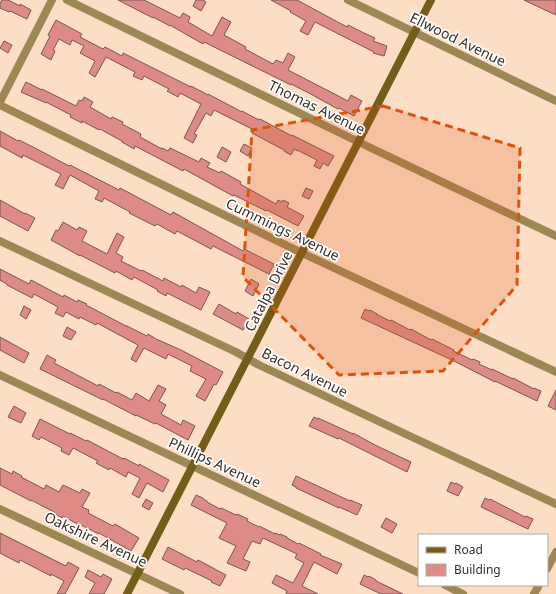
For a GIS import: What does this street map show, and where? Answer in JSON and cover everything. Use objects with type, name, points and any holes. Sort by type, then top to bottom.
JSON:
[{"type":"street","points":[[0,102],[52,0]]},
{"type":"street","name":"Thomas Avenue","points":[[67,0],[358,142],[556,236]]},
{"type":"street","name":"Ellwood Avenue","points":[[348,0],[556,101]]},
{"type":"street","name":"Catalpa Drive","points":[[127,594],[431,0]]},
{"type":"street","name":"Cummings Avenue","points":[[0,105],[302,253],[556,372]]},
{"type":"street","name":"Bacon Avenue","points":[[0,241],[236,352],[406,435],[556,504]]},
{"type":"street","name":"Phillips Avenue","points":[[0,375],[418,573]]},
{"type":"street","name":"Oakshire Avenue","points":[[0,509],[180,594]]},
{"type":"street","points":[[548,567],[556,552]]},
{"type":"street","points":[[447,586],[464,594]]},
{"type":"highlighted area","points":[[383,106],[520,148],[517,285],[443,371],[339,375],[243,277],[252,130]]},
{"type":"building","points":[[2,0],[8,0],[20,6],[20,4],[31,10],[27,19],[0,8],[0,3]]},
{"type":"building","points":[[118,0],[144,0],[180,18],[183,13],[190,17],[188,22],[212,36],[222,17],[231,22],[224,35],[246,47],[245,49],[273,64],[276,60],[283,63],[288,53],[295,57],[288,70],[348,101],[351,95],[362,101],[354,116],[204,42],[203,44],[170,25]]},
{"type":"building","points":[[196,0],[203,0],[206,2],[201,11],[193,6]]},
{"type":"building","points":[[271,0],[297,0],[347,27],[348,25],[375,38],[373,41],[387,46],[384,56],[373,53],[374,52],[315,22],[308,35],[300,31],[306,21]]},
{"type":"building","points":[[524,0],[556,0],[556,15],[545,10]]},
{"type":"building","points":[[56,20],[82,34],[80,37],[103,49],[105,47],[122,56],[123,53],[334,156],[328,166],[323,163],[320,169],[314,166],[317,160],[294,149],[291,155],[252,133],[254,130],[214,110],[211,116],[206,113],[194,134],[197,135],[193,143],[184,138],[201,104],[180,93],[178,97],[167,91],[169,89],[144,76],[142,80],[133,76],[135,72],[106,57],[95,77],[89,73],[95,61],[80,53],[84,46],[72,40],[70,45],[59,39],[53,50],[55,51],[51,60],[41,54],[50,36],[48,35]]},
{"type":"building","points":[[4,41],[12,45],[8,53],[0,48]]},
{"type":"building","points":[[26,82],[76,106],[79,100],[82,101],[84,97],[93,102],[90,107],[111,119],[112,117],[123,122],[122,124],[141,134],[140,137],[162,149],[168,151],[170,148],[199,162],[201,158],[210,163],[207,167],[220,173],[221,171],[241,182],[240,184],[276,204],[278,200],[282,202],[283,200],[289,203],[287,207],[304,216],[298,226],[267,210],[266,211],[234,195],[233,196],[184,169],[183,171],[135,146],[134,149],[100,129],[99,130],[82,121],[82,123],[70,117],[71,115],[46,102],[21,92]]},
{"type":"building","points":[[0,131],[119,190],[120,188],[171,215],[173,212],[243,251],[244,249],[274,264],[269,274],[213,246],[211,249],[177,231],[175,234],[157,224],[155,226],[104,198],[102,202],[95,199],[99,191],[70,175],[63,189],[55,185],[61,174],[23,155],[22,158],[0,146]]},
{"type":"building","points":[[244,144],[252,148],[248,156],[240,151]]},
{"type":"building","points":[[222,147],[231,152],[226,162],[217,157]]},
{"type":"building","points":[[306,188],[313,191],[309,199],[302,196]]},
{"type":"building","points":[[0,200],[35,218],[28,231],[0,216]]},
{"type":"building","points":[[63,222],[77,230],[79,227],[87,231],[82,241],[107,254],[117,233],[124,237],[116,253],[123,257],[121,261],[163,281],[164,278],[181,287],[182,285],[196,293],[199,287],[210,292],[201,310],[167,293],[166,296],[134,277],[132,280],[116,271],[115,273],[51,240],[56,230],[58,231]]},
{"type":"building","points":[[0,269],[29,284],[31,280],[63,297],[64,295],[77,302],[78,300],[87,304],[86,305],[126,326],[147,336],[148,334],[223,372],[216,385],[214,384],[205,401],[196,396],[206,379],[190,371],[192,366],[168,354],[166,359],[144,348],[136,362],[131,359],[138,345],[97,323],[96,325],[80,317],[79,319],[66,312],[63,317],[55,313],[58,307],[34,294],[32,298],[0,280]]},
{"type":"building","points":[[251,279],[259,284],[253,296],[245,291]]},
{"type":"building","points":[[219,304],[236,314],[237,312],[249,319],[243,330],[213,314]]},
{"type":"building","points":[[24,306],[31,310],[26,319],[20,315]]},
{"type":"building","points":[[365,309],[370,310],[410,330],[411,329],[431,340],[432,339],[472,360],[473,359],[480,362],[479,364],[541,391],[537,401],[361,318]]},
{"type":"building","points":[[67,327],[76,332],[71,340],[63,336]]},
{"type":"building","points":[[0,337],[29,353],[24,363],[0,350]]},
{"type":"building","points":[[47,355],[56,360],[54,363],[98,386],[99,384],[132,400],[136,393],[149,401],[158,385],[166,389],[159,401],[166,405],[161,414],[181,425],[183,420],[195,426],[188,440],[156,423],[155,424],[136,416],[40,369]]},
{"type":"building","points":[[556,390],[556,410],[548,406]]},
{"type":"building","points":[[14,406],[26,413],[21,423],[8,417]]},
{"type":"building","points":[[314,417],[353,433],[411,462],[407,472],[339,438],[338,439],[309,426]]},
{"type":"building","points":[[40,419],[70,434],[86,441],[87,440],[123,459],[124,458],[139,466],[139,464],[169,480],[163,492],[147,483],[139,498],[132,494],[140,478],[128,472],[126,477],[110,468],[109,470],[96,463],[98,461],[73,448],[69,455],[61,451],[62,448],[41,437],[39,440],[32,436]]},
{"type":"building","points":[[0,468],[12,474],[13,471],[44,489],[46,485],[59,492],[63,485],[80,493],[82,489],[90,493],[82,507],[89,510],[88,513],[113,526],[115,524],[139,538],[131,551],[99,533],[81,526],[63,516],[62,518],[54,512],[0,485]]},
{"type":"building","points":[[296,476],[362,505],[357,515],[296,488],[292,485]]},
{"type":"building","points":[[451,482],[463,487],[458,496],[447,491]]},
{"type":"building","points":[[196,495],[220,509],[221,508],[236,515],[237,514],[248,519],[247,521],[259,527],[275,534],[280,534],[287,537],[298,544],[299,543],[321,554],[320,555],[342,564],[337,574],[314,562],[302,586],[318,594],[286,594],[287,591],[272,583],[276,575],[293,583],[304,563],[295,558],[297,554],[263,538],[260,544],[252,541],[243,559],[250,562],[246,571],[227,563],[236,546],[219,538],[227,523],[191,505]]},
{"type":"building","points":[[485,498],[490,499],[525,517],[526,516],[533,519],[528,529],[481,507]]},
{"type":"building","points":[[146,499],[153,503],[149,510],[142,506]]},
{"type":"building","points":[[386,518],[397,524],[392,533],[381,527]]},
{"type":"building","points":[[0,533],[66,566],[68,562],[79,568],[65,594],[57,594],[64,581],[20,560],[19,563],[0,553]]},
{"type":"building","points":[[168,547],[197,562],[198,560],[226,575],[220,586],[185,568],[184,570],[162,559]]},
{"type":"building","points":[[88,570],[101,577],[103,574],[112,579],[104,594],[89,594],[95,583],[85,577]]},
{"type":"building","points":[[364,575],[369,576],[403,594],[381,594],[360,584]]}]
